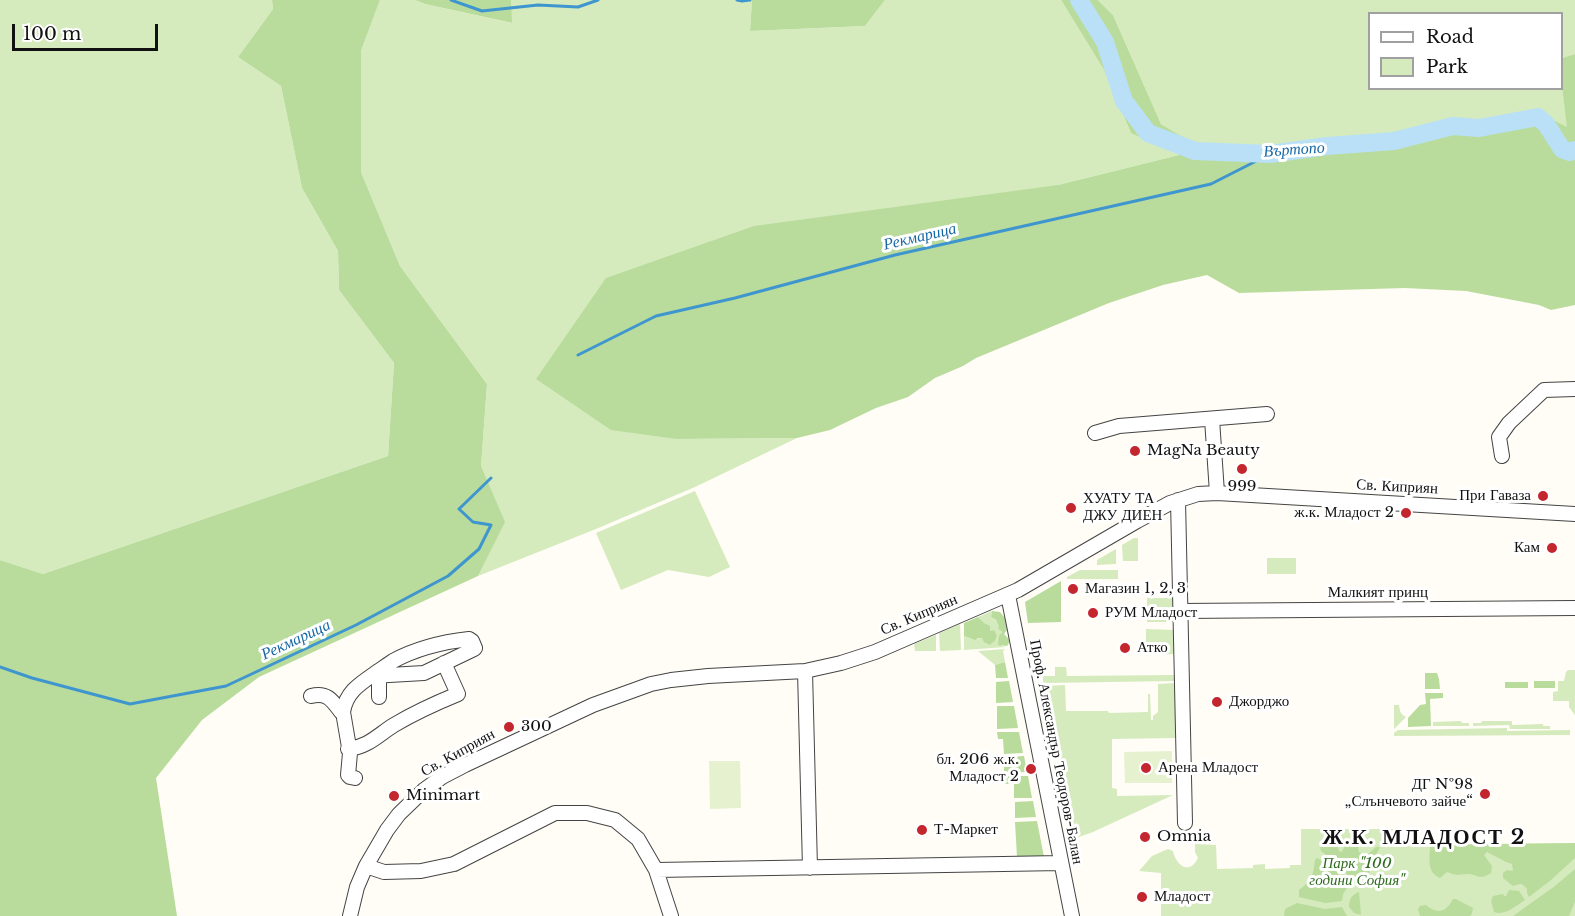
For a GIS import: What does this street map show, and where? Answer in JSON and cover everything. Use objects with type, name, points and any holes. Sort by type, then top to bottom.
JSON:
[{"type":"street","points":[[1502,456],[1499,437],[1509,423],[1544,390],[1575,389]]},
{"type":"street","points":[[1095,433],[1119,426],[1267,414]]},
{"type":"street","points":[[1212,418],[1217,494]]},
{"type":"street","name":"Св. Киприян","points":[[350,916],[357,887],[366,866],[381,839],[399,814],[430,786],[465,765],[593,705],[651,684],[708,676],[805,671],[875,652],[1008,595],[1178,500],[1198,494],[1217,494],[1575,514]]},
{"type":"street","points":[[1178,500],[1185,823]]},
{"type":"street","name":"Проф. Александър Теодоров-Балан","points":[[1008,595],[1072,916]]},
{"type":"street","name":"Малкият принц","points":[[1180,611],[1575,608]]},
{"type":"street","points":[[338,707],[360,683],[375,676],[394,661],[443,642],[469,639],[474,644],[474,649],[424,673],[375,676]]},
{"type":"street","points":[[348,749],[358,748],[368,743],[407,718],[458,694],[444,663]]},
{"type":"street","points":[[805,671],[810,868]]},
{"type":"street","points":[[375,676],[379,697]]},
{"type":"street","points":[[311,696],[323,694],[338,707],[350,753],[348,775],[355,778]]},
{"type":"street","points":[[366,866],[384,872],[421,871],[454,864],[555,813],[587,813],[615,820],[638,839],[656,870],[671,916]]},
{"type":"street","points":[[656,870],[1061,863]]},
{"type":"green space","points":[[0,0],[272,0],[273,9],[238,57],[281,86],[302,188],[338,251],[339,290],[394,363],[388,456],[43,574],[0,560]]},
{"type":"green space","points":[[272,0],[380,0],[361,51],[361,172],[400,266],[487,384],[481,466],[505,522],[478,576],[259,677],[202,720],[156,778],[177,916],[0,916],[0,560],[43,574],[388,456],[394,363],[339,290],[338,251],[302,188],[281,86],[238,57],[273,9]]},
{"type":"green space","points":[[380,0],[415,0],[511,23],[511,0],[752,0],[750,31],[865,26],[885,0],[1061,0],[1104,70],[1131,133],[1195,145],[1161,124],[1113,15],[1098,0],[1575,0],[1575,54],[1563,58],[1563,12],[1368,12],[1368,90],[1562,90],[1568,128],[1538,112],[1479,128],[1453,126],[1394,141],[1327,146],[1270,154],[1195,151],[1058,185],[677,439],[797,438],[695,487],[478,576],[504,522],[481,466],[487,384],[400,266],[361,172],[361,51]]},
{"type":"green space","points":[[415,0],[511,0],[512,23],[425,4]]},
{"type":"green space","points":[[752,0],[885,0],[865,26],[750,31]]},
{"type":"green space","points":[[1061,0],[1098,0],[1113,15],[1161,124],[1196,145],[1172,151],[1131,133],[1104,70]]},
{"type":"green space","points":[[1575,54],[1575,305],[1551,310],[1539,305],[1466,291],[1405,288],[1239,293],[1207,275],[1163,285],[1109,303],[976,358],[935,378],[908,397],[876,408],[830,430],[797,438],[677,439],[611,430],[536,379],[606,278],[754,226],[1058,185],[1195,151],[1270,154],[1327,146],[1394,141],[1453,126],[1479,128],[1538,112],[1567,127],[1562,90],[1563,58]]},
{"type":"green space","points":[[695,491],[730,567],[709,577],[668,570],[621,590],[596,533]]},
{"type":"green space","points":[[1138,538],[1138,561],[1123,561],[1122,545]]},
{"type":"green space","points":[[1116,549],[1116,564],[1097,565],[1097,560]]},
{"type":"green space","points":[[1267,558],[1296,558],[1296,574],[1267,574]]},
{"type":"green space","points":[[1080,570],[1118,570],[1118,579],[1067,579]]},
{"type":"green space","points":[[1061,581],[1061,622],[1028,623],[1025,602]]},
{"type":"green space","points":[[1147,598],[1175,598],[1175,622],[1147,622]]},
{"type":"green space","points":[[992,611],[991,617],[998,623],[1001,630],[1002,646],[1006,647],[964,650],[964,636],[972,639],[982,638],[990,645],[995,641],[997,636],[978,617]]},
{"type":"green space","points":[[992,611],[1000,612],[1005,618],[1007,630],[1004,634],[1009,639],[1007,646],[998,645],[1002,632],[996,620],[991,617]]},
{"type":"green space","points":[[978,617],[990,626],[990,631],[994,630],[997,636],[990,645],[982,638],[975,640],[964,636],[964,623]]},
{"type":"green space","points":[[960,624],[961,650],[940,651],[939,633]]},
{"type":"green space","points":[[1146,629],[1175,630],[1176,654],[1148,655],[1146,653]]},
{"type":"green space","points":[[936,635],[936,651],[915,651],[914,644]]},
{"type":"green space","points":[[1005,649],[1003,651],[1005,662],[995,665],[978,651]]},
{"type":"green space","points":[[1005,662],[1008,678],[996,678],[995,665]]},
{"type":"green space","points":[[1055,667],[1066,667],[1067,676],[1175,675],[1175,681],[1043,683],[1043,676],[1055,676]]},
{"type":"green space","points":[[1568,670],[1575,670],[1575,715],[1569,707],[1569,701],[1553,701],[1553,692],[1558,691],[1558,681],[1564,681]]},
{"type":"green space","points":[[1425,673],[1437,673],[1440,689],[1425,689]]},
{"type":"green space","points":[[1009,681],[1013,702],[996,703],[996,682]]},
{"type":"green space","points":[[1534,681],[1555,681],[1555,688],[1534,688]]},
{"type":"green space","points":[[1505,682],[1528,682],[1528,688],[1505,688]]},
{"type":"green space","points":[[1175,683],[1176,738],[1112,739],[1112,788],[1117,789],[1117,796],[1173,795],[1073,839],[1046,686],[1065,685],[1066,711],[1148,712],[1148,694],[1150,694],[1151,720],[1153,720],[1153,716],[1158,712],[1158,684]]},
{"type":"green space","points":[[1425,693],[1443,693],[1443,698],[1430,699],[1431,726],[1408,727],[1408,718],[1420,705],[1426,704]]},
{"type":"green space","points":[[1394,705],[1399,705],[1406,717],[1394,729]]},
{"type":"green space","points":[[997,706],[1014,706],[1018,728],[997,729]]},
{"type":"green space","points":[[1512,721],[1512,725],[1543,724],[1543,726],[1550,726],[1550,729],[1510,729],[1509,725],[1473,726],[1473,723]]},
{"type":"green space","points":[[1433,722],[1469,723],[1469,726],[1433,726]]},
{"type":"green space","points":[[1507,728],[1507,731],[1570,730],[1570,735],[1394,736],[1398,730]]},
{"type":"green space","points":[[997,732],[1019,732],[1023,753],[1004,754],[1003,739],[998,739]]},
{"type":"green space","points":[[1172,751],[1172,783],[1125,783],[1124,752]]},
{"type":"green space","points":[[1024,756],[1027,772],[1004,773],[1004,757]]},
{"type":"green space","points":[[709,761],[740,761],[741,808],[710,809]]},
{"type":"green space","points":[[1005,776],[1028,776],[1032,798],[1014,798],[1014,784],[1005,784]]},
{"type":"green space","points":[[1033,801],[1036,817],[1015,818],[1015,802]]},
{"type":"green space","points":[[1037,821],[1044,857],[1017,857],[1015,822]]},
{"type":"green space","name":"Парк \"100 години София\"","points":[[1301,829],[1396,829],[1397,845],[1575,843],[1575,916],[1161,916],[1161,873],[1139,871],[1152,856],[1168,849],[1173,851],[1177,861],[1183,867],[1191,866],[1198,858],[1195,844],[1216,845],[1217,869],[1253,868],[1253,865],[1265,864],[1265,869],[1290,868],[1290,865],[1301,865]]},
{"type":"green space","points":[[1332,833],[1339,837],[1333,842],[1342,852],[1346,842],[1353,845],[1360,843],[1359,852],[1367,855],[1376,847],[1380,847],[1369,874],[1353,884],[1343,868],[1321,851],[1320,847],[1326,835]]},
{"type":"green space","points":[[1575,843],[1575,858],[1529,897],[1523,885],[1513,886],[1503,878],[1503,873],[1507,870],[1513,871],[1512,864],[1487,852],[1484,855],[1492,866],[1491,873],[1484,877],[1447,872],[1440,878],[1433,872],[1430,864],[1430,845]]},
{"type":"green space","points":[[1317,858],[1331,866],[1345,883],[1347,888],[1342,901],[1325,903],[1299,897],[1299,890],[1311,877]]},
{"type":"green space","points":[[1575,869],[1575,902],[1569,916],[1513,916],[1555,886]]},
{"type":"green space","points":[[1509,890],[1519,891],[1525,900],[1506,912],[1494,912],[1491,901],[1493,896],[1503,894],[1506,896]]},
{"type":"green space","points":[[1359,892],[1361,915],[1354,913],[1349,907],[1351,898]]},
{"type":"green space","points":[[1453,899],[1473,908],[1472,914],[1470,916],[1420,916],[1418,909],[1420,906],[1426,905],[1441,911],[1448,907]]},
{"type":"green space","points":[[1297,903],[1325,909],[1342,907],[1347,916],[1284,916],[1285,909]]},
{"type":"waterway","points":[[451,0],[482,11],[538,5],[578,7],[598,0]]},
{"type":"waterway","points":[[737,0],[750,0]]},
{"type":"waterway","name":"Въртопо","points":[[1079,0],[1105,42],[1124,101],[1148,133],[1195,151],[1270,154],[1327,146],[1394,141],[1453,126],[1479,128],[1538,117],[1546,124],[1562,149],[1570,152],[1575,150]]},
{"type":"waterway","name":"Рекмарица","points":[[578,355],[656,316],[735,298],[895,255],[1211,184],[1270,154]]},
{"type":"waterway","name":"Рекмарица","points":[[0,667],[32,678],[130,704],[226,686],[356,625],[448,576],[479,549],[491,525],[473,522],[459,509],[491,478]]},
{"type":"place","name":"MagNa Beauty","points":[[1135,451]]},
{"type":"place","name":"999","points":[[1242,469]]},
{"type":"place","name":"При Гаваза","points":[[1543,496]]},
{"type":"place","name":"ХУАТУ ТА ДЖУ ДИЕН","points":[[1071,508]]},
{"type":"place","name":"ж.к. Младост 2","points":[[1406,513]]},
{"type":"place","name":"Кам","points":[[1552,548]]},
{"type":"place","name":"Магазин 1, 2, 3","points":[[1073,589]]},
{"type":"place","name":"РУМ Младост","points":[[1093,613]]},
{"type":"place","name":"Атко","points":[[1125,648]]},
{"type":"place","name":"Джорджо","points":[[1217,702]]},
{"type":"place","name":"300","points":[[509,727]]},
{"type":"place","name":"Арена Младост","points":[[1146,768]]},
{"type":"place","name":"бл. 206 ж.к. Младост 2","points":[[1031,769]]},
{"type":"place","name":"ДГ №98 „Слънчевото зайче“","points":[[1485,794]]},
{"type":"place","name":"Minimart","points":[[394,796]]},
{"type":"place","name":"Т-Маркет","points":[[922,830]]},
{"type":"place","name":"Omnia","points":[[1145,837]]},
{"type":"place","name":"Младост","points":[[1142,897]]},
{"type":"district","name":"Ж.К. МЛАДОСТ 2","points":[[1424,838]]}]
